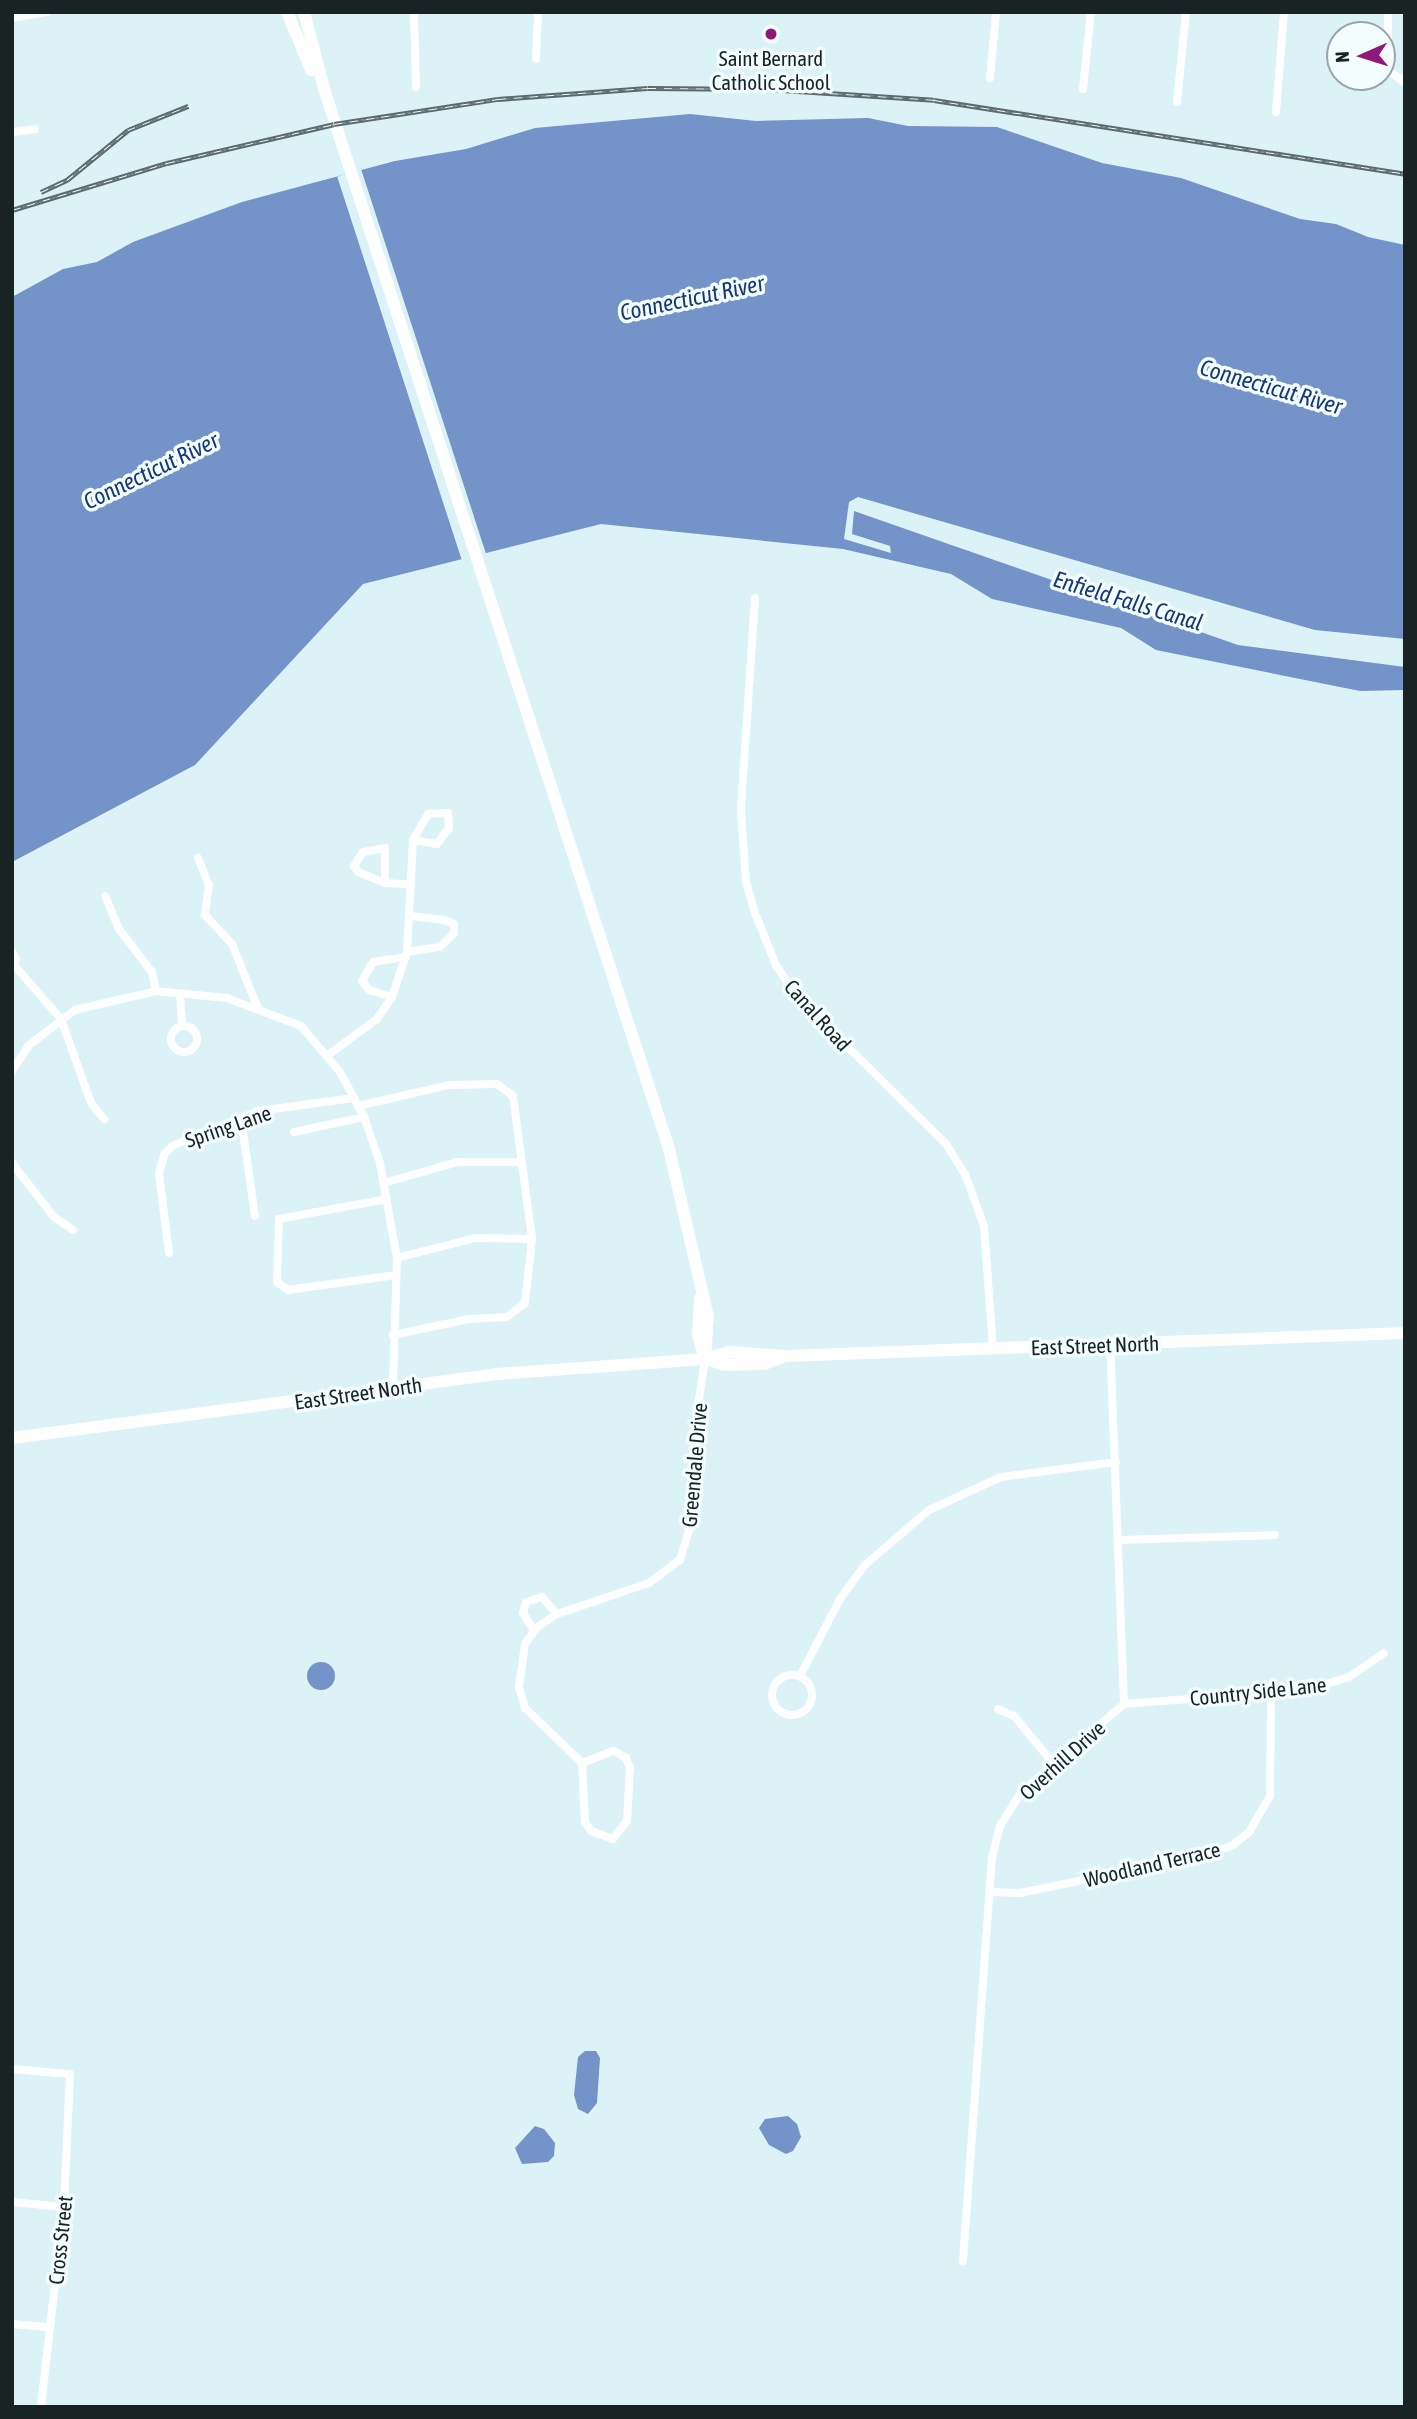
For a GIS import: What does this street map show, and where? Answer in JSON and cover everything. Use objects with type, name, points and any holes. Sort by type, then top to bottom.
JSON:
[{"type":"main road","points":[[287,12],[326,95]]},
{"type":"main road","points":[[304,12],[326,95],[669,1149],[708,1316],[705,1359]]},
{"type":"main road","points":[[311,43],[313,12]]},
{"type":"main road","name":"East Street North","points":[[12,1438],[497,1374],[705,1359],[729,1352],[786,1356],[1405,1333]]},
{"type":"street","points":[[12,18],[47,12]]},
{"type":"street","points":[[414,12],[416,86]]},
{"type":"street","points":[[536,59],[538,12]]},
{"type":"street","points":[[989,78],[996,12]]},
{"type":"street","points":[[1083,89],[1091,12]]},
{"type":"street","points":[[1177,102],[1186,12]]},
{"type":"street","points":[[1276,112],[1284,12]]},
{"type":"street","points":[[1388,12],[1388,70],[1405,83]]},
{"type":"street","points":[[12,132],[35,130]]},
{"type":"street","name":"Canal Road","points":[[755,598],[741,810],[746,882],[755,913],[796,996],[946,1144],[965,1174],[984,1226],[993,1349]]},
{"type":"street","points":[[328,1055],[377,1019],[392,997],[406,954],[410,916],[407,884],[413,840],[418,825],[428,814],[448,813],[449,828],[437,844],[413,840]]},
{"type":"street","points":[[385,883],[385,848],[363,852],[354,866],[385,883],[407,884]]},
{"type":"street","points":[[198,858],[209,885],[205,915],[232,944],[257,1006]]},
{"type":"street","points":[[105,896],[119,929],[152,972],[156,991]]},
{"type":"street","points":[[392,997],[369,990],[362,981],[373,962],[440,947],[454,933],[454,924],[444,920],[410,916]]},
{"type":"street","points":[[12,951],[13,966],[61,1019],[91,1103],[104,1119]]},
{"type":"street","points":[[12,1071],[28,1046],[61,1019],[95,1003],[156,991],[257,1006],[302,1026],[328,1055],[364,1117],[384,1183],[397,1258],[393,1388]]},
{"type":"street","points":[[180,993],[182,1026]]},
{"type":"street","points":[[358,1107],[449,1085],[507,1087],[513,1096],[532,1239],[528,1290],[514,1315],[469,1319],[393,1335]]},
{"type":"street","name":"Spring Lane","points":[[169,1253],[159,1174],[164,1155],[172,1146],[265,1110],[354,1098]]},
{"type":"street","points":[[294,1132],[364,1117]]},
{"type":"street","points":[[241,1118],[254,1216]]},
{"type":"street","points":[[384,1183],[457,1163],[521,1162]]},
{"type":"street","points":[[12,1163],[54,1217],[73,1230]]},
{"type":"street","points":[[387,1199],[279,1219],[277,1282],[288,1290],[396,1275]]},
{"type":"street","points":[[397,1258],[474,1238],[532,1239]]},
{"type":"street","name":"Overhill Drive","points":[[963,2261],[990,1892],[1000,1825],[1021,1792],[1124,1704],[1110,1344]]},
{"type":"street","name":"Greendale Drive","points":[[534,1631],[557,1614],[649,1583],[669,1571],[682,1556],[690,1527],[696,1420],[705,1359]]},
{"type":"street","points":[[800,1676],[840,1599],[865,1565],[929,1510],[1001,1477],[1116,1462]]},
{"type":"street","points":[[1119,1540],[1275,1535]]},
{"type":"street","points":[[557,1614],[542,1597],[526,1602],[523,1613],[534,1631],[519,1666],[525,1708],[582,1763],[585,1822],[591,1831],[613,1839],[627,1821],[630,1768],[625,1758],[614,1751],[582,1763]]},
{"type":"street","name":"Country Side Lane","points":[[1124,1704],[1271,1693],[1333,1685],[1384,1653]]},
{"type":"street","points":[[800,1676],[811,1690],[811,1702],[797,1714],[784,1713],[774,1703],[773,1690],[780,1679],[800,1676]]},
{"type":"street","name":"Woodland Terrace","points":[[990,1892],[1020,1893],[1207,1855],[1233,1845],[1249,1832],[1270,1796],[1271,1693]]},
{"type":"street","points":[[998,1709],[1014,1716],[1054,1763]]},
{"type":"street","name":"Cross Street","points":[[12,2069],[70,2074],[64,2207],[40,2407]]},
{"type":"street","points":[[12,2202],[64,2207]]},
{"type":"street","points":[[12,2324],[50,2328]]},
{"type":"water","name":"Connecticut River","points":[[690,114],[756,121],[868,118],[908,126],[997,127],[1102,163],[1181,178],[1300,219],[1336,224],[1368,237],[1405,245],[1405,639],[1315,630],[858,497],[849,502],[844,539],[891,553],[890,546],[852,534],[854,511],[1238,645],[1405,667],[1405,690],[1360,691],[1156,650],[1121,628],[992,599],[951,574],[843,549],[601,524],[363,584],[195,765],[12,862],[12,297],[63,269],[97,262],[133,242],[242,202],[395,161],[466,149],[535,128]]},
{"type":"water","points":[[321,1662],[331,1666],[335,1676],[331,1686],[321,1690],[311,1686],[307,1676],[311,1666]]},
{"type":"water","points":[[585,2051],[596,2051],[600,2058],[597,2103],[588,2114],[578,2109],[574,2095],[578,2057]]},
{"type":"water","points":[[788,2116],[797,2124],[801,2137],[793,2151],[786,2154],[769,2145],[759,2128],[765,2119]]},
{"type":"water","points":[[535,2126],[544,2129],[555,2143],[554,2156],[548,2162],[522,2164],[515,2148]]},
{"type":"pier","points":[[361,169],[487,557],[463,565],[337,177]]},
{"type":"railway","points":[[12,210],[167,163],[334,124],[498,99],[648,88],[766,89],[934,100],[1405,174]]},
{"type":"railway","points":[[41,192],[67,180],[128,130],[188,106]]},
{"type":"place","name":"Saint Bernard Catholic School","points":[[771,34]]},
{"type":"water label","name":"Enfield Falls Canal","points":[[1128,601]]}]
